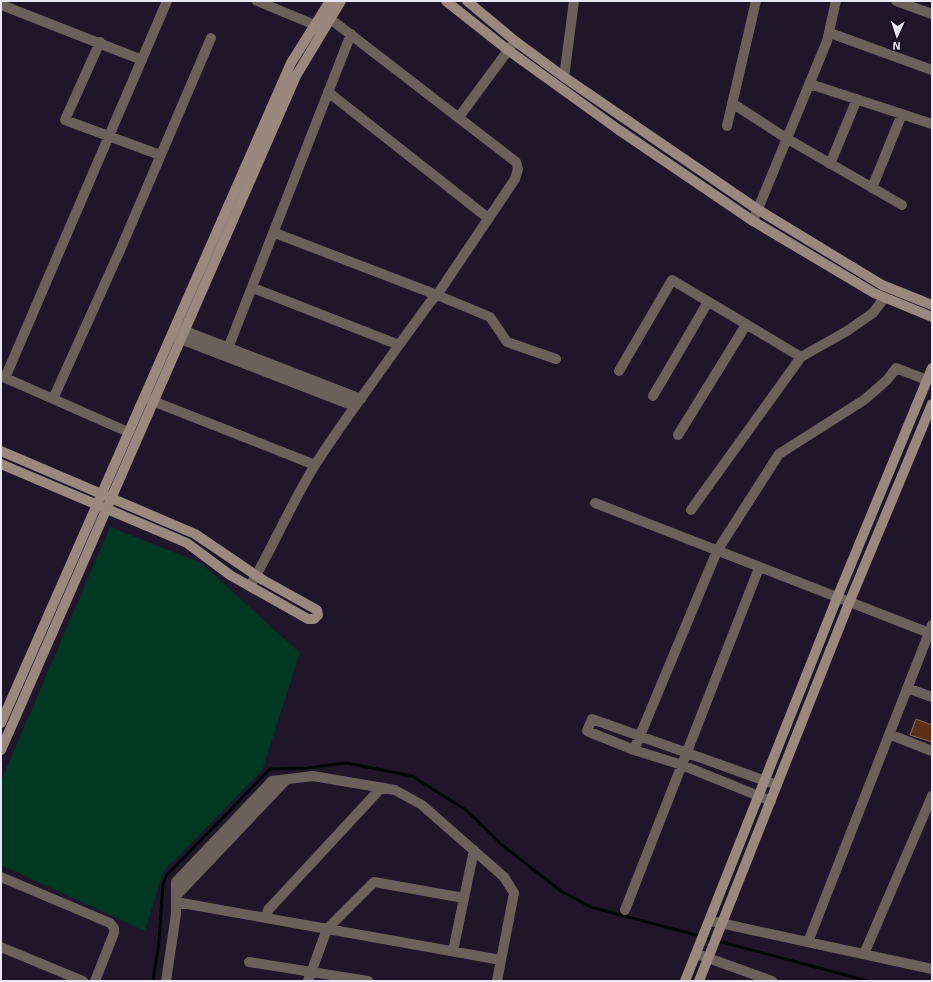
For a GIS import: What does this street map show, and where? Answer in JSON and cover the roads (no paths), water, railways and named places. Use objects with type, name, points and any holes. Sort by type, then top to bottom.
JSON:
[{"type":"street","points":[[128,432],[3,377],[142,60],[143,53],[167,1]]},
{"type":"street","points":[[257,1],[315,25]]},
{"type":"street","points":[[177,333],[296,76],[326,16],[330,1]]},
{"type":"street","points":[[1,750],[111,498],[148,399],[291,63],[315,25],[341,1]]},
{"type":"street","points":[[446,1],[508,50],[619,130],[752,221],[884,298],[932,317]]},
{"type":"street","points":[[467,1],[515,41],[626,120],[757,209],[882,285],[932,305]]},
{"type":"street","points":[[564,76],[574,1]]},
{"type":"street","points":[[727,126],[756,1]]},
{"type":"street","points":[[752,221],[830,33],[836,1]]},
{"type":"street","points":[[896,1],[932,14]]},
{"type":"street","points":[[3,6],[100,42],[142,60]]},
{"type":"street","points":[[250,586],[284,519],[315,465],[358,402],[431,301],[437,295],[516,179],[518,170],[516,162],[326,16]]},
{"type":"street","points":[[830,33],[932,70]]},
{"type":"street","points":[[227,352],[275,233],[351,34]]},
{"type":"street","points":[[53,399],[121,248],[211,38]]},
{"type":"street","points":[[459,117],[515,41]]},
{"type":"street","points":[[100,42],[65,120],[160,156]]},
{"type":"street","points":[[810,84],[932,124]]},
{"type":"street","points":[[328,92],[488,218]]},
{"type":"street","points":[[830,164],[857,99]]},
{"type":"street","points":[[732,104],[786,138],[902,205]]},
{"type":"street","points":[[872,188],[902,114]]},
{"type":"street","points":[[619,130],[626,120]]},
{"type":"street","points":[[275,233],[437,295],[490,317],[507,342],[556,359]]},
{"type":"street","points":[[619,371],[672,280],[801,357]]},
{"type":"street","points":[[253,288],[399,345]]},
{"type":"street","points":[[691,510],[801,357],[847,331],[874,313],[884,298]]},
{"type":"street","points":[[653,396],[708,302]]},
{"type":"street","points":[[678,435],[746,325]]},
{"type":"street","points":[[177,333],[358,402]]},
{"type":"street","points":[[634,750],[717,551],[779,454],[864,400],[887,380],[896,368],[927,380]]},
{"type":"street","points":[[685,981],[711,921],[837,598],[932,368]]},
{"type":"street","points":[[1,723],[128,432],[148,399]]},
{"type":"street","points":[[148,399],[315,465]]},
{"type":"street","points":[[699,981],[849,603],[931,408],[916,405]]},
{"type":"street","points":[[1,451],[195,534],[256,575],[317,610],[318,615],[314,619],[308,619],[230,575],[194,547],[1,464]]},
{"type":"street","points":[[595,503],[849,603],[931,631],[808,942]]},
{"type":"street","points":[[625,910],[759,568]]},
{"type":"street","points":[[908,688],[932,697]]},
{"type":"street","points":[[771,800],[682,765],[634,750],[588,731],[592,719],[777,785]]},
{"type":"street","points":[[889,734],[932,751]]},
{"type":"street","points":[[166,981],[176,899],[286,780],[313,776],[395,790],[422,805],[504,876],[514,893],[497,981]]},
{"type":"street","points":[[266,918],[268,910],[381,788]]},
{"type":"street","points":[[864,954],[932,796]]},
{"type":"street","points":[[453,951],[474,850]]},
{"type":"street","points":[[1,877],[110,923],[114,928],[114,933],[95,981]]},
{"type":"street","points":[[309,976],[328,929],[374,882],[464,898]]},
{"type":"street","points":[[176,899],[266,918],[501,960]]},
{"type":"street","points":[[711,921],[864,954],[931,965]]},
{"type":"street","points":[[1,947],[83,981]]},
{"type":"street","points":[[697,954],[772,981]]},
{"type":"street","points":[[249,962],[309,976],[362,981]]},
{"type":"waterway","points":[[153,981],[159,942],[163,884],[167,875],[270,769],[307,768],[347,763],[412,776],[466,810],[502,845],[561,891],[591,907],[868,981]]}]
